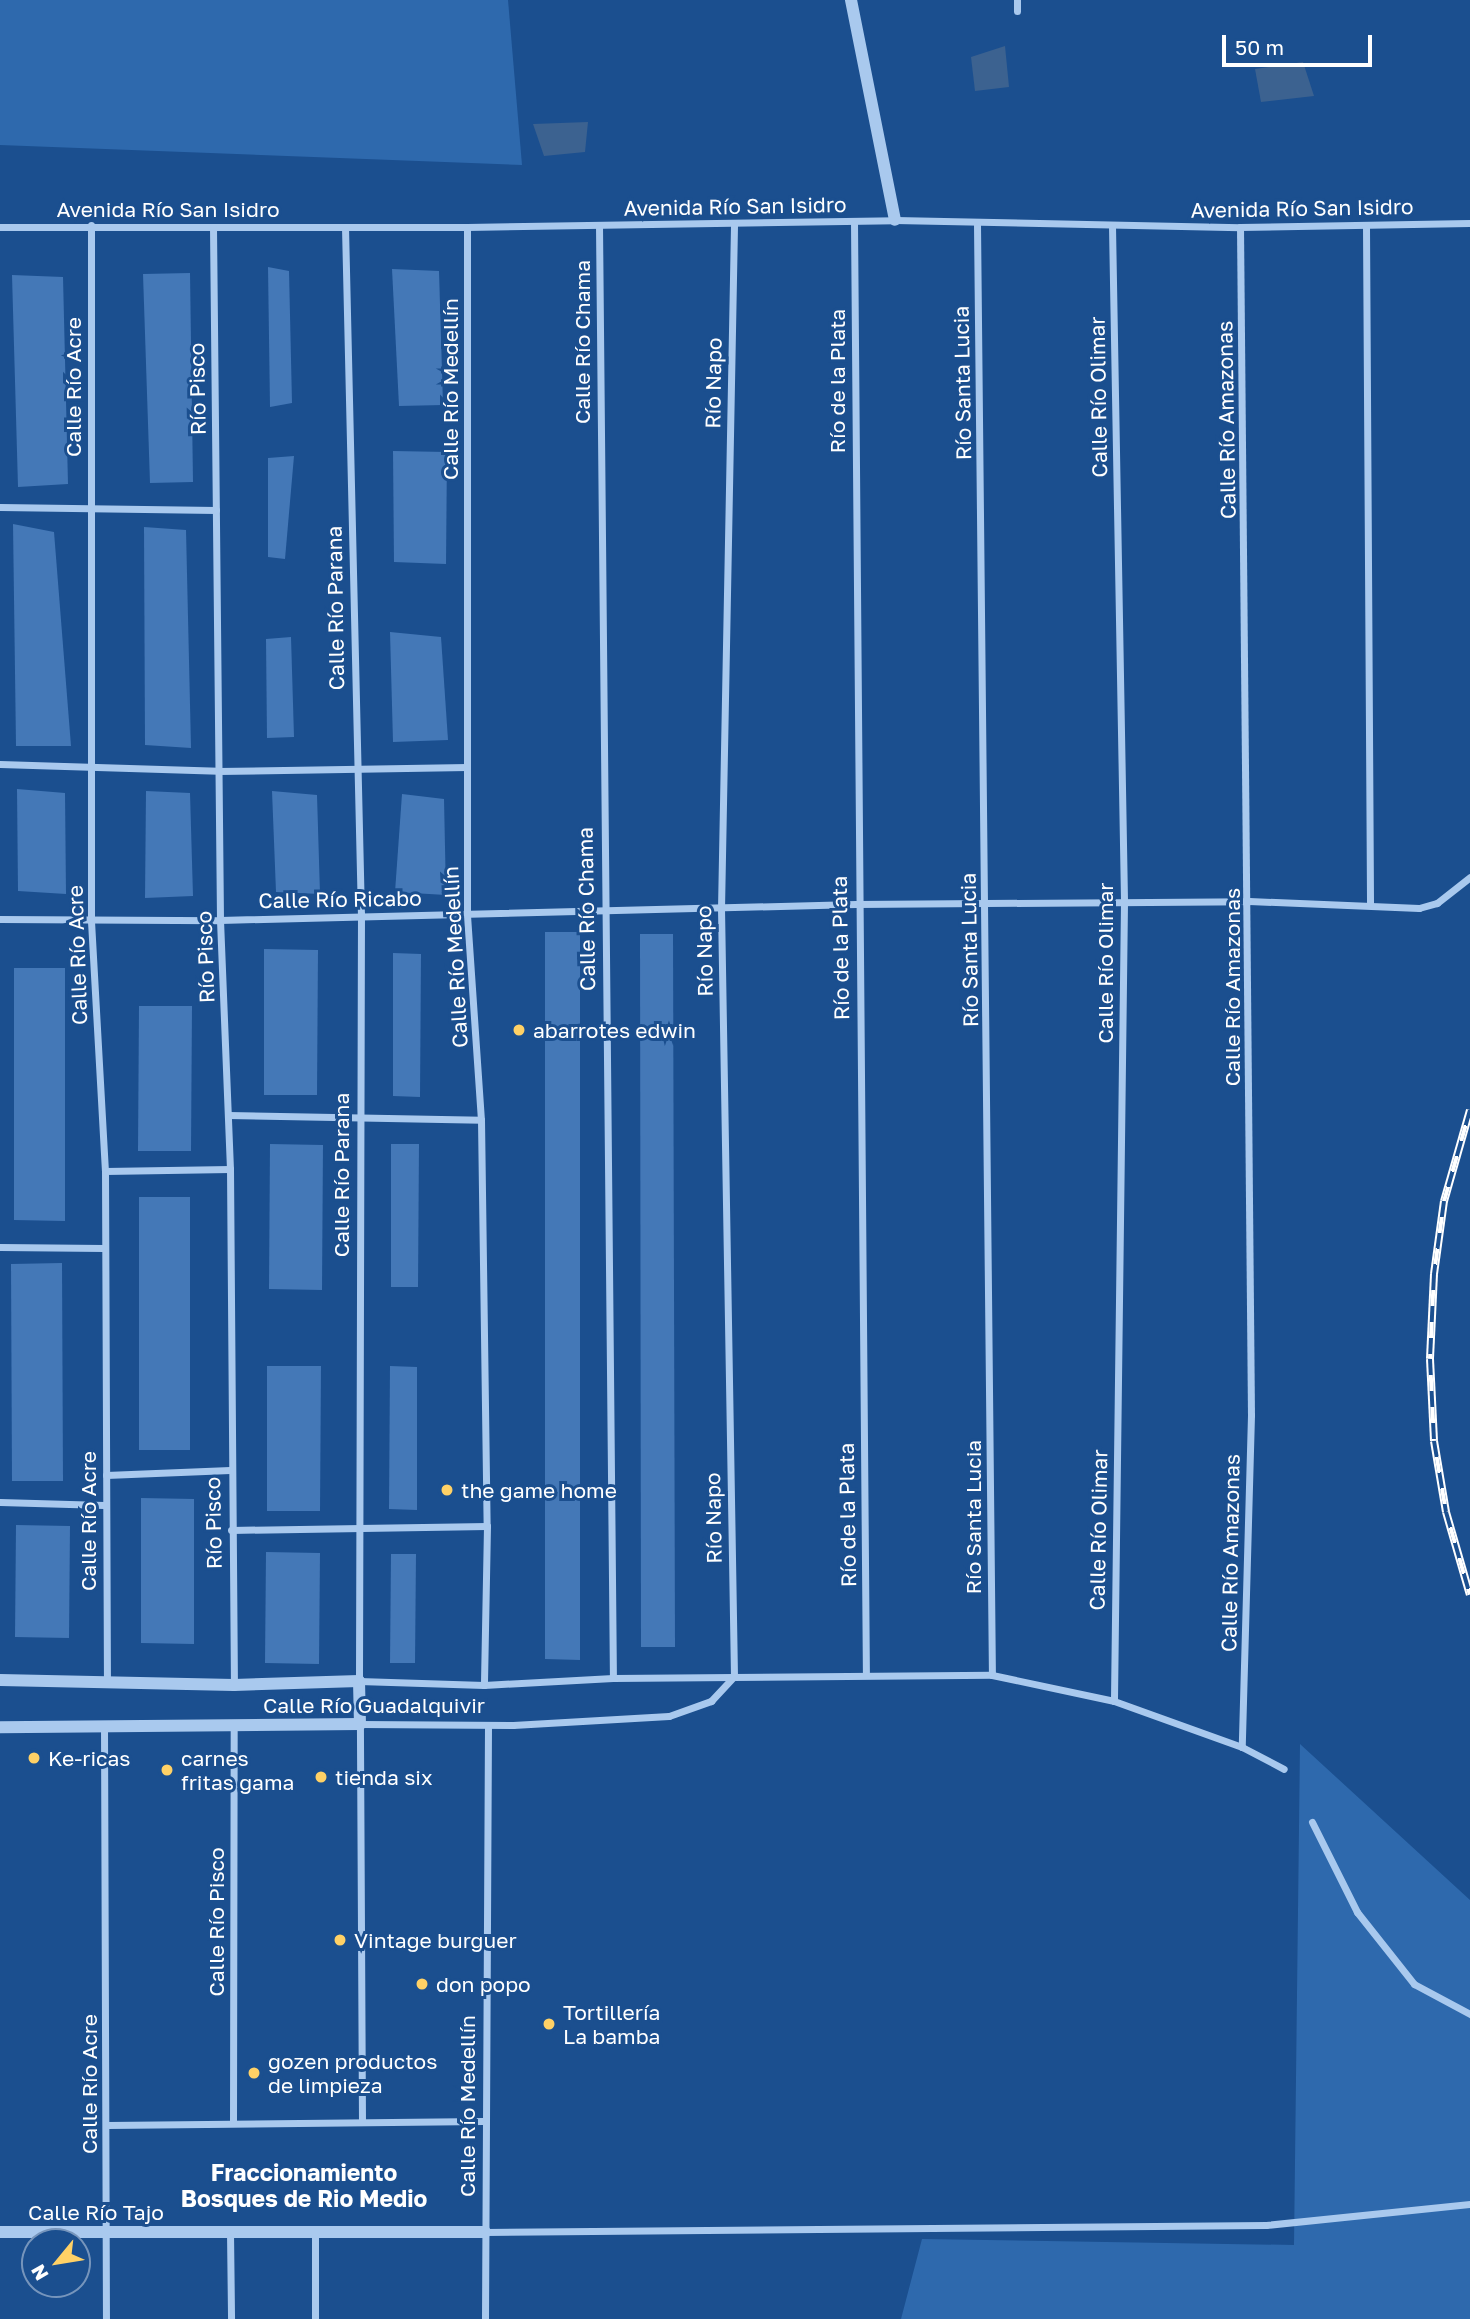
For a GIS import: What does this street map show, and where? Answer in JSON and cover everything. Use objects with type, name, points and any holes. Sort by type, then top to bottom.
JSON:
[{"type":"street","points":[[851,0],[895,220]]},
{"type":"street","points":[[1017,0],[1017,11]]},
{"type":"street","name":"Avenida Río San Isidro","points":[[0,227],[91,225],[467,228],[895,220],[977,224],[1240,227],[1470,223]]},
{"type":"street","name":"Río de la Plata","points":[[854,222],[856,904],[866,1674]]},
{"type":"street","name":"Río Santa Lucia","points":[[977,224],[992,1675]]},
{"type":"street","name":"Calle Río Acre","points":[[91,225],[91,921],[105,1171],[104,1504],[107,1683]]},
{"type":"street","name":"Calle Río Chama","points":[[599,225],[603,910],[612,1678]]},
{"type":"street","name":"Río Napo","points":[[734,225],[721,909],[734,1676]]},
{"type":"street","name":"Calle Río Olimar","points":[[1112,226],[1124,903],[1114,1701]]},
{"type":"street","points":[[1366,226],[1370,904]]},
{"type":"street","name":"Río Pisco","points":[[213,227],[220,920],[230,1169],[230,1530],[234,1685]]},
{"type":"street","name":"Calle Río Amazonas","points":[[1240,227],[1250,901],[1251,1415],[1242,1746]]},
{"type":"street","name":"Calle Río Parana","points":[[345,228],[361,914],[362,1528],[359,1681],[362,2122]]},
{"type":"street","name":"Calle Río Medellín","points":[[467,228],[467,915],[481,1120],[487,1527],[484,1685]]},
{"type":"street","points":[[0,507],[91,506],[216,510]]},
{"type":"street","points":[[0,764],[218,771],[358,771],[467,767]]},
{"type":"street","name":"Calle Río Ricabo","points":[[0,919],[220,920],[361,914],[467,915],[856,904],[1250,901],[1419,908],[1437,902],[1470,877]]},
{"type":"street","points":[[228,1115],[360,1121],[481,1120]]},
{"type":"street","points":[[105,1171],[230,1169]]},
{"type":"street","points":[[0,1247],[104,1248]]},
{"type":"street","points":[[106,1475],[230,1469]]},
{"type":"street","points":[[0,1502],[104,1504]]},
{"type":"street","points":[[230,1530],[487,1527]]},
{"type":"street","name":"Calle Río Guadalquivir","points":[[0,1680],[234,1685],[359,1681],[484,1685],[612,1678],[992,1675],[1114,1701],[1242,1746],[1284,1769]]},
{"type":"street","name":"Calle Río Guadalquivir","points":[[0,1727],[234,1723],[488,1725],[678,1715],[711,1701],[734,1676]]},
{"type":"street","name":"Calle Río Pisco","points":[[233,2122],[234,1723]]},
{"type":"street","name":"Calle Río Acre","points":[[104,1724],[106,2319]]},
{"type":"street","name":"Calle Río Medellín","points":[[485,2319],[483,2121],[488,1725]]},
{"type":"street","points":[[1312,1822],[1357,1912],[1414,1984],[1470,2014]]},
{"type":"street","points":[[107,2125],[483,2121]]},
{"type":"street","points":[[485,2232],[1266,2225],[1470,2204]]},
{"type":"street","name":"Calle Río Tajo","points":[[0,2232],[485,2232]]},
{"type":"street","points":[[230,2232],[231,2319]]},
{"type":"street","points":[[315,2233],[315,2319]]},
{"type":"shaded area","points":[[0,0],[508,0],[522,165],[0,145]]},
{"type":"shaded area","points":[[1005,46],[1009,87],[975,91],[971,57]]},
{"type":"shaded area","points":[[1303,62],[1314,96],[1261,102],[1255,69]]},
{"type":"shaded area","points":[[588,122],[585,152],[544,156],[533,124]]},
{"type":"shaded area","points":[[1300,1744],[1470,1900],[1470,2319],[901,2319],[922,2239],[1294,2245]]},
{"type":"building","points":[[268,267],[289,271],[292,403],[270,407]]},
{"type":"building","points":[[392,269],[439,271],[443,405],[399,406]]},
{"type":"building","points":[[190,273],[193,482],[150,483],[143,274]]},
{"type":"building","points":[[12,275],[63,277],[68,484],[18,487]]},
{"type":"building","points":[[393,451],[447,452],[446,564],[394,562]]},
{"type":"building","points":[[294,456],[285,559],[268,557],[268,458]]},
{"type":"building","points":[[13,524],[54,532],[71,746],[16,746]]},
{"type":"building","points":[[144,527],[186,530],[191,748],[145,745]]},
{"type":"building","points":[[390,632],[441,637],[448,740],[393,742]]},
{"type":"building","points":[[291,637],[294,737],[267,738],[266,639]]},
{"type":"building","points":[[17,789],[65,793],[66,894],[18,891]]},
{"type":"building","points":[[146,791],[190,793],[193,896],[145,898]]},
{"type":"building","points":[[272,791],[317,795],[320,894],[276,892]]},
{"type":"building","points":[[402,794],[444,799],[446,895],[395,892]]},
{"type":"building","points":[[545,932],[580,932],[580,1660],[545,1659]]},
{"type":"building","points":[[640,934],[673,934],[675,1647],[641,1647]]},
{"type":"building","points":[[264,949],[318,950],[317,1095],[264,1095]]},
{"type":"building","points":[[393,953],[421,954],[420,1097],[393,1096]]},
{"type":"building","points":[[14,968],[65,968],[65,1221],[14,1220]]},
{"type":"building","points":[[139,1006],[192,1006],[191,1151],[138,1151]]},
{"type":"building","points":[[270,1144],[323,1145],[322,1290],[269,1289]]},
{"type":"building","points":[[391,1144],[419,1144],[418,1287],[391,1287]]},
{"type":"building","points":[[139,1197],[190,1197],[190,1450],[139,1450]]},
{"type":"building","points":[[62,1263],[63,1481],[12,1481],[11,1264]]},
{"type":"building","points":[[267,1366],[321,1366],[320,1511],[267,1511]]},
{"type":"building","points":[[390,1366],[417,1367],[417,1510],[389,1509]]},
{"type":"building","points":[[141,1498],[194,1499],[194,1644],[141,1643]]},
{"type":"building","points":[[16,1525],[70,1526],[69,1638],[15,1637]]},
{"type":"building","points":[[266,1552],[320,1553],[319,1664],[265,1663]]},
{"type":"building","points":[[391,1554],[416,1554],[415,1663],[390,1663]]},
{"type":"railway","points":[[1470,1110],[1444,1201],[1434,1274],[1430,1359],[1434,1441],[1446,1512],[1470,1595]]},
{"type":"place","name":"abarrotes edwin","points":[[519,1030]]},
{"type":"place","name":"the game home","points":[[447,1490]]},
{"type":"place","name":"Ke-ricas","points":[[34,1758]]},
{"type":"place","name":"carnes fritas gama","points":[[167,1770]]},
{"type":"place","name":"tienda six","points":[[321,1777]]},
{"type":"place","name":"Vintage burguer","points":[[340,1940]]},
{"type":"place","name":"don popo","points":[[422,1984]]},
{"type":"place","name":"Tortillería La bamba","points":[[549,2024]]},
{"type":"place","name":"gozen productos de limpieza","points":[[254,2073]]},
{"type":"district","name":"Fraccionamiento Bosques de Rio Medio","points":[[304,2185]]}]
